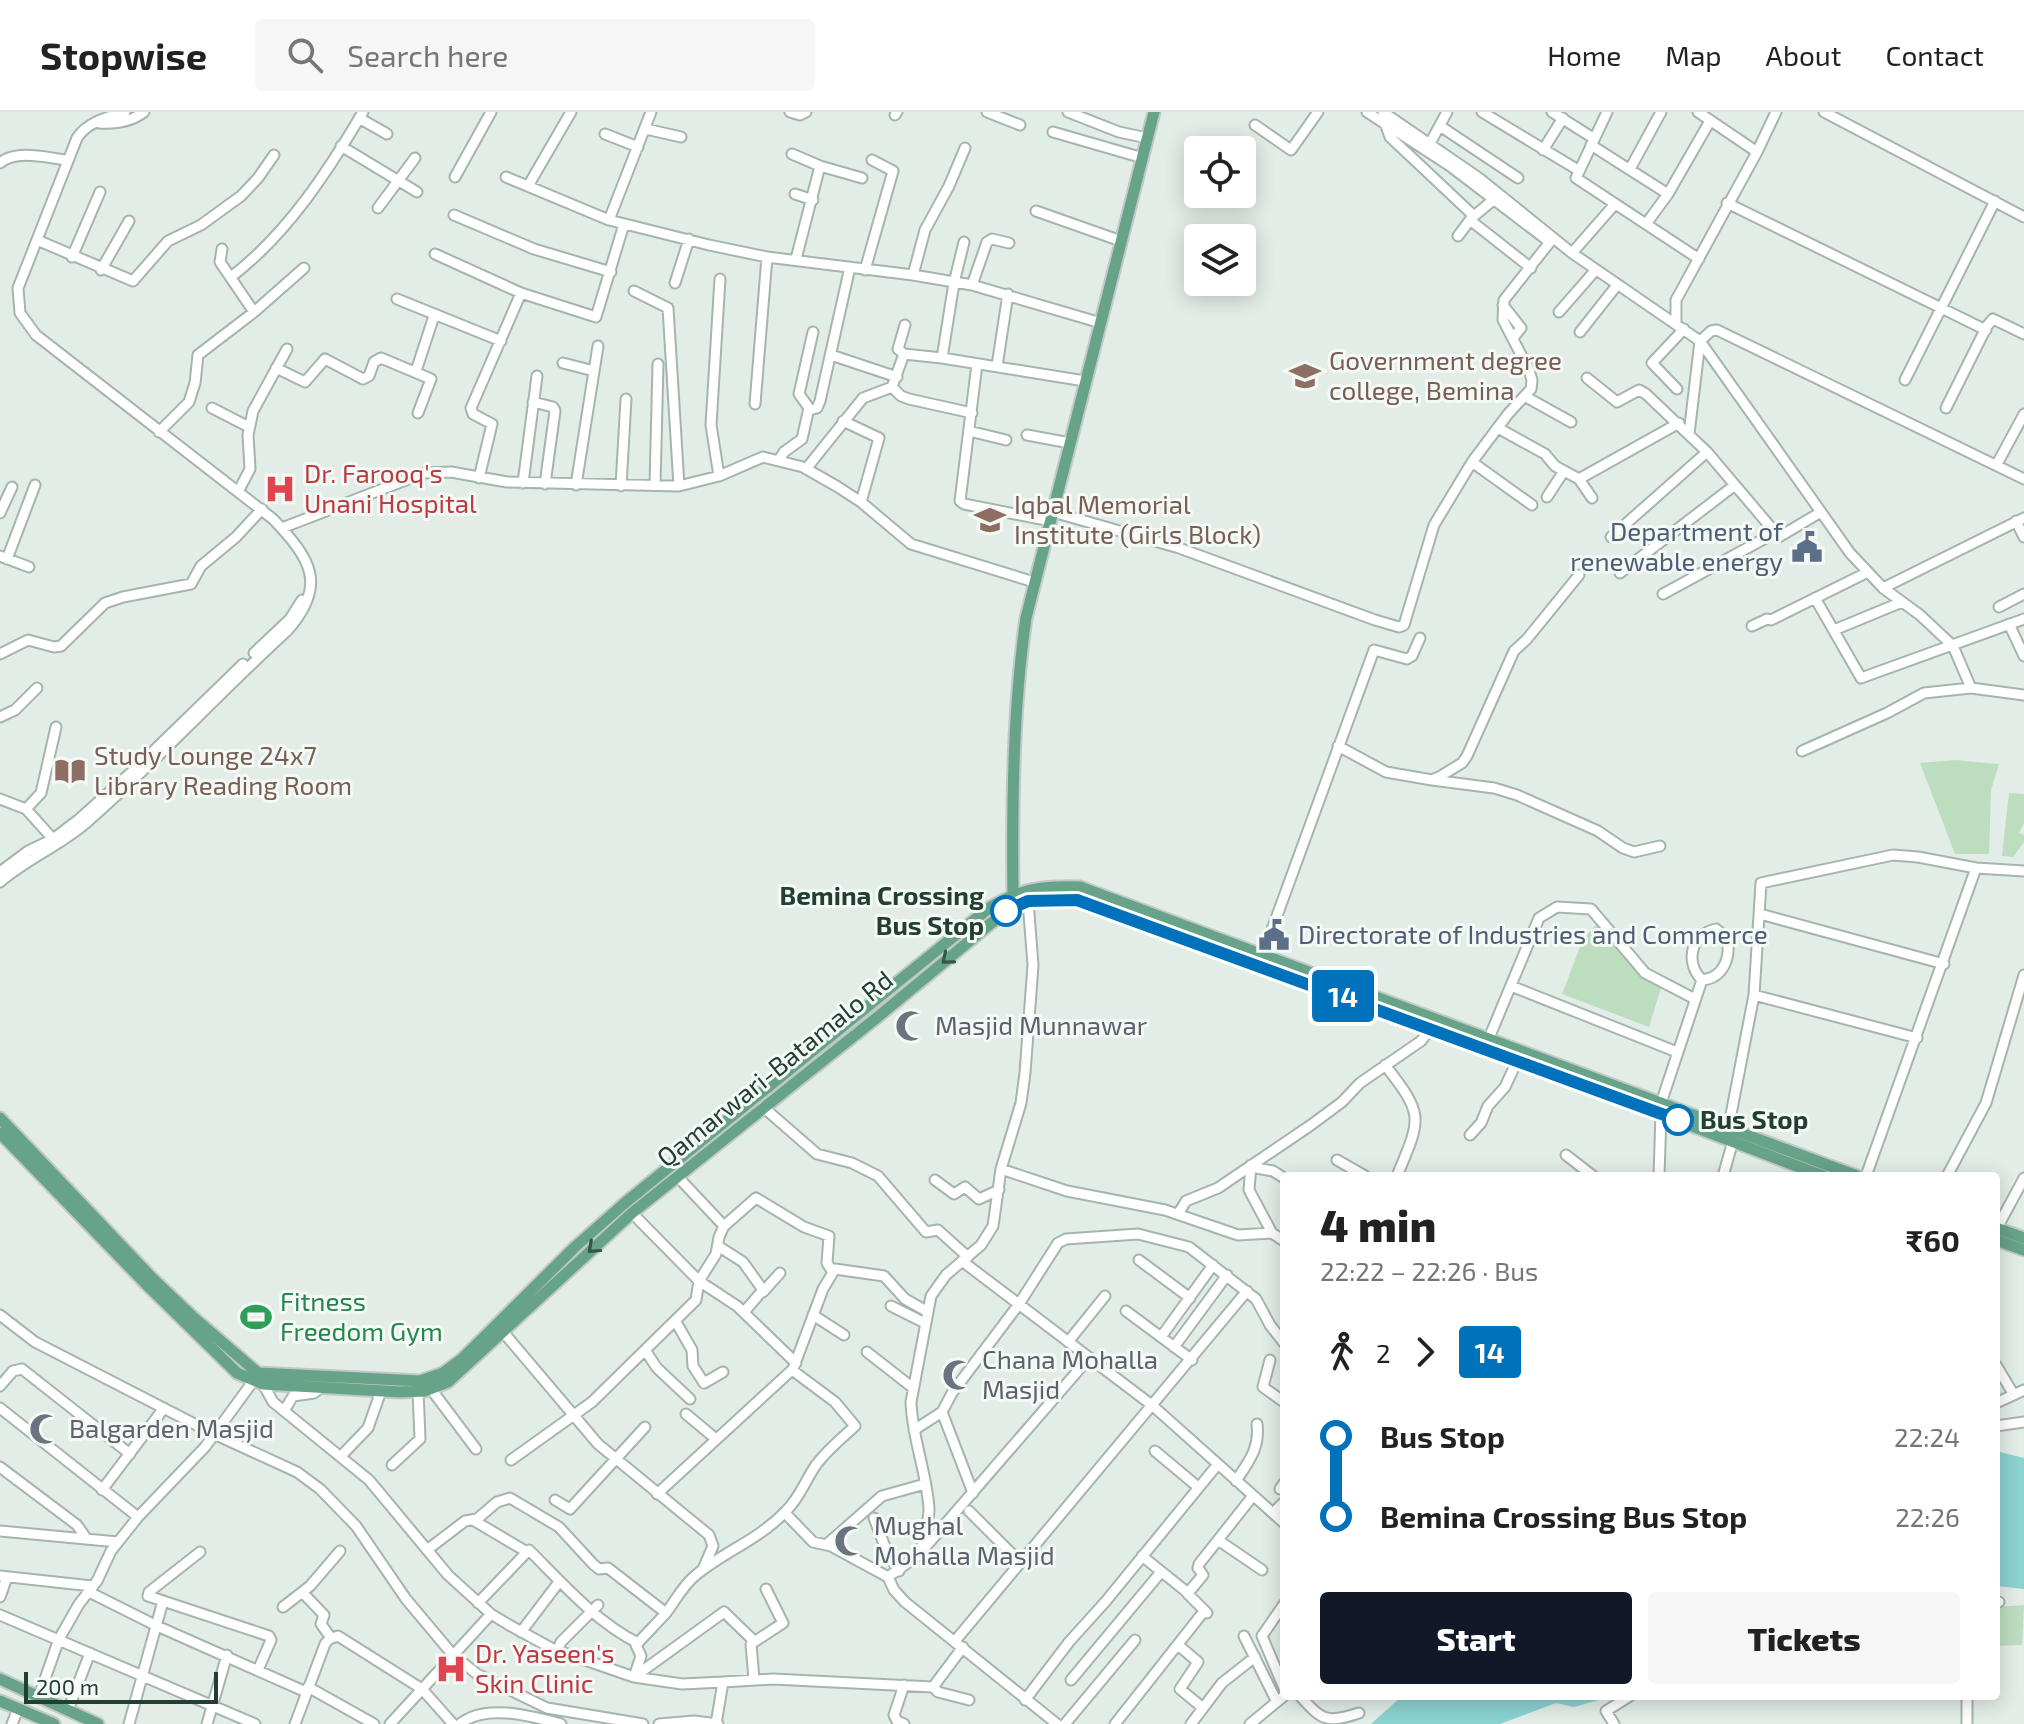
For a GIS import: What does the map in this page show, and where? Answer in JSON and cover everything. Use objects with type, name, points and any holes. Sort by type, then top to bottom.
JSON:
[{"type":"main road","points":[[990,924],[1013,894],[1021,654],[1034,582],[1154,112]]},
{"type":"main road","name":"Qamarwari-Batamalo Rd","points":[[258,1379],[420,1381],[443,1373],[462,1359],[575,1247],[626,1202],[989,908],[1013,894],[1054,886],[1080,887],[1489,1038],[1814,1172]]},
{"type":"main road","name":"Qamarwari-Batamalo Rd","points":[[258,1379],[320,1388],[381,1391],[418,1391],[448,1382],[632,1213],[990,924],[1018,904],[1028,901],[1077,900],[1661,1108]]},
{"type":"main road","points":[[1254,964],[1263,954]]},
{"type":"main road","points":[[888,990],[897,1000]]},
{"type":"main road","points":[[0,1118],[152,1278],[258,1379]]},
{"type":"main road","points":[[0,1133],[237,1373],[258,1379]]},
{"type":"main road","points":[[1730,1136],[1844,1172]]},
{"type":"main road","points":[[2000,1229],[2024,1238]]},
{"type":"main road","points":[[2000,1241],[2024,1250]]},
{"type":"main road","points":[[0,1679],[98,1724]]},
{"type":"main road","points":[[0,1701],[54,1724]]},
{"type":"street","points":[[0,882],[29,859],[57,845],[82,826],[297,615],[310,596],[309,570],[299,550],[282,528],[36,335],[20,313],[18,288],[67,160],[81,132],[95,122],[125,112]]},
{"type":"street","points":[[95,122],[122,122],[144,112]]},
{"type":"street","points":[[455,177],[491,112]]},
{"type":"street","points":[[528,186],[571,112]]},
{"type":"street","points":[[609,220],[651,112]]},
{"type":"street","points":[[790,112],[800,115],[806,112]]},
{"type":"street","points":[[987,112],[1020,125]]},
{"type":"street","points":[[1068,112],[1119,132],[1147,138]]},
{"type":"street","points":[[1255,125],[1291,150],[1318,112]]},
{"type":"street","points":[[1367,112],[1401,124],[1428,147],[1479,178],[1550,242],[1614,289],[1663,321],[1678,325]]},
{"type":"street","points":[[1401,124],[1408,112]]},
{"type":"street","points":[[1428,147],[1447,112]]},
{"type":"street","points":[[1482,112],[1578,170]]},
{"type":"street","points":[[1607,112],[1575,176],[1577,181],[1699,259]]},
{"type":"street","points":[[1630,169],[1661,112]]},
{"type":"street","points":[[1698,112],[1757,152]]},
{"type":"street","points":[[1677,389],[1652,363],[1678,325],[1676,300],[1776,112]]},
{"type":"street","points":[[1824,112],[2024,217]]},
{"type":"street","points":[[1543,150],[1557,114],[1668,194]]},
{"type":"street","points":[[231,277],[273,240],[304,202],[361,115],[387,134]]},
{"type":"street","points":[[1384,117],[1700,341],[1866,573],[1920,615],[1953,646],[1971,688]]},
{"type":"street","points":[[1384,117],[1390,137],[1472,218],[1531,268]]},
{"type":"street","points":[[1646,224],[1668,194],[1710,121]]},
{"type":"street","points":[[1440,126],[1518,178]]},
{"type":"street","points":[[646,129],[681,137]]},
{"type":"street","points":[[1053,132],[1143,158]]},
{"type":"street","points":[[605,134],[638,147]]},
{"type":"street","points":[[341,146],[417,192]]},
{"type":"street","points":[[913,275],[925,230],[965,148]]},
{"type":"street","points":[[792,154],[862,178]]},
{"type":"street","points":[[37,240],[101,270],[130,281],[137,280],[162,246],[201,225],[241,196],[274,155]]},
{"type":"street","points":[[0,163],[19,156],[67,160]]},
{"type":"street","points":[[378,208],[415,158]]},
{"type":"street","points":[[865,270],[893,171],[872,160]]},
{"type":"street","points":[[1479,178],[1491,160]]},
{"type":"street","points":[[796,259],[820,166]]},
{"type":"street","points":[[506,177],[624,224],[767,257],[972,285],[1101,323]]},
{"type":"street","points":[[72,257],[100,192]]},
{"type":"street","points":[[795,194],[813,200]]},
{"type":"street","points":[[1458,236],[1472,218],[1498,196]]},
{"type":"street","points":[[1905,380],[1995,201]]},
{"type":"street","points":[[1727,203],[1986,330]]},
{"type":"street","points":[[1572,253],[1615,204]]},
{"type":"street","points":[[1036,211],[1121,241]]},
{"type":"street","points":[[454,215],[534,249],[611,272]]},
{"type":"street","points":[[101,270],[129,221]]},
{"type":"street","points":[[435,254],[521,293],[596,317],[624,224]]},
{"type":"street","points":[[675,283],[689,239]]},
{"type":"street","points":[[972,285],[987,242],[992,239],[1009,243]]},
{"type":"street","points":[[942,358],[964,242]]},
{"type":"street","points":[[977,364],[960,483],[961,502],[1052,516],[1179,548],[1399,627],[1409,616],[1434,525],[1472,462],[1508,414],[1526,397],[1532,380],[1513,338],[1521,328],[1503,305],[1550,242]]},
{"type":"street","points":[[222,249],[220,262],[254,312]]},
{"type":"street","points":[[755,404],[767,257]]},
{"type":"street","points":[[809,410],[817,408],[820,401],[850,267]]},
{"type":"street","points":[[159,432],[189,402],[198,355],[304,268]]},
{"type":"street","points":[[1559,312],[1593,273]]},
{"type":"street","points":[[719,476],[711,425],[720,279]]},
{"type":"street","points":[[1580,332],[1614,289]]},
{"type":"street","points":[[634,291],[668,308],[679,486]]},
{"type":"street","points":[[479,478],[492,427],[490,421],[473,414],[471,408],[521,293]]},
{"type":"street","points":[[997,366],[1008,294]]},
{"type":"street","points":[[397,299],[501,341]]},
{"type":"street","points":[[416,371],[434,316]]},
{"type":"street","points":[[1946,408],[1986,330],[1995,319],[2024,334]]},
{"type":"street","points":[[905,325],[898,349],[904,354],[1085,381]]},
{"type":"street","points":[[1689,434],[1700,341],[1711,331],[1723,332],[2023,478]]},
{"type":"street","points":[[779,460],[784,452],[802,439],[809,410],[799,394],[813,332]]},
{"type":"street","points":[[576,485],[598,346]]},
{"type":"street","points":[[239,490],[250,469],[249,427],[253,411],[287,349]]},
{"type":"street","points":[[806,469],[863,398],[892,387],[904,354]]},
{"type":"street","points":[[831,355],[897,377]]},
{"type":"street","points":[[276,368],[305,382],[325,359],[363,379],[369,376],[378,358],[428,376],[431,381],[418,413]]},
{"type":"street","points":[[563,363],[594,371]]},
{"type":"street","points":[[655,485],[658,364]]},
{"type":"street","points":[[523,483],[537,376]]},
{"type":"street","points":[[1587,378],[1617,402],[1642,390],[1707,452],[1773,534],[1779,537],[1821,512]]},
{"type":"street","points":[[892,387],[909,399],[972,413]]},
{"type":"street","points":[[1526,397],[1571,422]]},
{"type":"street","points":[[621,486],[626,399]]},
{"type":"street","points":[[533,402],[553,407],[555,411],[545,484]]},
{"type":"street","points":[[212,408],[249,427]]},
{"type":"street","points":[[1997,464],[2023,419]]},
{"type":"street","points":[[843,421],[879,438],[861,502]]},
{"type":"street","points":[[1579,479],[1679,423]]},
{"type":"street","points":[[1498,428],[1545,454],[1555,466],[1579,479],[1592,498]]},
{"type":"street","points":[[969,431],[1006,440]]},
{"type":"street","points":[[1027,435],[1070,443]]},
{"type":"street","points":[[1611,537],[1707,452]]},
{"type":"street","points":[[282,528],[424,473],[451,472],[523,483],[679,486],[719,476],[763,457],[806,469],[861,502],[911,544],[1034,582]]},
{"type":"street","points":[[1472,462],[1532,505]]},
{"type":"street","points":[[1547,497],[1564,471]]},
{"type":"street","points":[[224,481],[239,490],[292,547],[306,581],[297,615]]},
{"type":"street","points":[[29,567],[4,558],[35,485]]},
{"type":"street","points":[[1620,573],[1735,485]]},
{"type":"street","points":[[0,513],[2,502],[12,487]]},
{"type":"street","points":[[0,654],[28,640],[61,646],[105,603],[191,584],[201,566],[260,512]]},
{"type":"street","points":[[1883,588],[2020,520],[2024,537]]},
{"type":"street","points":[[1663,594],[1773,534]]},
{"type":"street","points":[[1752,626],[1771,620],[1866,573]]},
{"type":"street","points":[[1432,780],[1462,763],[1514,651],[1579,575]]},
{"type":"street","points":[[1999,607],[2024,594]]},
{"type":"street","points":[[1815,598],[1861,678],[2024,619]]},
{"type":"street","points":[[1834,630],[1902,602]]},
{"type":"street","points":[[2009,624],[2024,656]]},
{"type":"street","points":[[1263,954],[1374,650],[1407,659],[1412,656],[1420,638]]},
{"type":"street","points":[[0,717],[15,710],[37,688]]},
{"type":"street","points":[[1802,751],[1924,693],[1971,688],[2024,695]]},
{"type":"street","points":[[0,872],[28,851],[53,839],[216,696]]},
{"type":"street","points":[[26,809],[41,793],[56,727]]},
{"type":"street","points":[[1338,746],[1386,772],[1494,788],[1517,795],[1598,831],[1634,852],[1660,846]]},
{"type":"street","points":[[0,799],[26,809],[53,839]]},
{"type":"street","points":[[1724,1172],[1754,995],[1761,883],[1893,855],[1976,868],[2024,871]]},
{"type":"street","points":[[1867,1172],[1976,868]]},
{"type":"street","points":[[921,1553],[922,1535],[929,1515],[914,1430],[913,1388],[931,1296],[937,1285],[981,1245],[993,1226],[1001,1169],[1021,1103],[1029,1035],[1033,946],[1028,901]]},
{"type":"street","points":[[1489,1038],[1539,918],[1557,907],[1591,909],[1645,973],[1695,999]]},
{"type":"street","points":[[1760,914],[1944,964]]},
{"type":"street","points":[[1716,929],[1727,938],[1728,953],[1724,968],[1717,975],[1702,980],[1694,970],[1691,954],[1701,937],[1716,929]]},
{"type":"street","points":[[1949,1172],[1986,1103],[2024,975]]},
{"type":"street","points":[[1659,1172],[1661,1108],[1702,980]]},
{"type":"street","points":[[1511,986],[1677,1052]]},
{"type":"street","points":[[1754,995],[1917,1038]]},
{"type":"street","points":[[1178,1214],[1186,1201],[1218,1188],[1311,1125],[1416,1044],[1431,1028]]},
{"type":"street","points":[[1470,1135],[1481,1123],[1488,1106],[1505,1087],[1518,1059]]},
{"type":"street","points":[[1385,1065],[1405,1091],[1416,1115],[1417,1127],[1399,1172]]},
{"type":"street","points":[[763,1107],[817,1154],[852,1163],[873,1173],[891,1188],[926,1232],[938,1230],[965,1259],[1153,1406],[1280,1519]]},
{"type":"street","points":[[1566,1155],[1584,1172]]},
{"type":"street","points":[[1337,1160],[1358,1172]]},
{"type":"street","points":[[1251,1166],[1280,1175]]},
{"type":"street","points":[[1251,1166],[1249,1190],[1272,1233],[1280,1238]]},
{"type":"street","points":[[1001,1169],[1067,1191],[1123,1200],[1178,1214],[1238,1235],[1272,1233]]},
{"type":"street","points":[[677,1176],[724,1226]]},
{"type":"street","points":[[2000,1221],[2024,1178]]},
{"type":"street","points":[[935,1180],[954,1194],[965,1187],[979,1199],[999,1190]]},
{"type":"street","points":[[511,1460],[574,1417],[676,1322],[696,1300],[699,1281],[716,1254],[724,1226],[756,1198],[804,1227],[829,1236],[827,1263],[832,1271]]},
{"type":"street","points":[[632,1213],[699,1281],[744,1312],[794,1367],[835,1402],[855,1424],[818,1462],[801,1495],[785,1513],[761,1534],[703,1569],[684,1586],[666,1613],[638,1643],[636,1647],[641,1656],[634,1677]]},
{"type":"street","points":[[914,1430],[942,1412],[952,1393],[1019,1304],[1058,1243],[1066,1239],[1138,1234],[1189,1247],[1247,1291],[1259,1303],[1280,1338]]},
{"type":"street","points":[[718,1246],[743,1262],[763,1292]]},
{"type":"street","points":[[1139,1260],[1190,1298]]},
{"type":"street","points":[[1161,1337],[1213,1265]]},
{"type":"street","points":[[657,1494],[794,1367],[832,1271],[842,1268],[884,1276],[905,1299],[928,1312]]},
{"type":"street","points":[[744,1312],[780,1273]]},
{"type":"street","points":[[1174,1347],[1227,1275]]},
{"type":"street","points":[[933,1687],[959,1644],[1021,1563],[1247,1291]]},
{"type":"street","points":[[1068,1342],[1105,1296]]},
{"type":"street","points":[[891,1306],[925,1323]]},
{"type":"street","points":[[1126,1311],[1192,1360]]},
{"type":"street","points":[[0,1315],[35,1342],[214,1434],[297,1472],[320,1489],[362,1533],[406,1599],[453,1655],[477,1674],[547,1708],[643,1724]]},
{"type":"street","points":[[813,1315],[844,1335]]},
{"type":"street","points":[[676,1322],[692,1350],[693,1366],[703,1382],[707,1383],[723,1372]]},
{"type":"street","points":[[504,1333],[574,1417],[615,1459],[712,1538],[713,1546],[703,1569]]},
{"type":"street","points":[[645,1350],[657,1368],[690,1399]]},
{"type":"street","points":[[867,1352],[913,1388]]},
{"type":"street","points":[[888,1577],[921,1553],[1089,1358]]},
{"type":"street","points":[[1270,1360],[1263,1387],[1280,1399]]},
{"type":"street","points":[[0,1386],[13,1371],[22,1369],[130,1454]]},
{"type":"street","points":[[2000,1370],[2019,1392],[2000,1401]]},
{"type":"street","points":[[39,1696],[59,1639],[118,1542],[214,1434],[258,1379],[269,1397],[284,1411],[320,1443],[341,1456],[381,1493],[448,1575],[478,1603],[491,1614],[557,1651],[634,1677],[682,1684],[754,1679],[904,1685],[933,1687],[938,1692],[969,1700]]},
{"type":"street","points":[[284,1411],[293,1396],[314,1393],[320,1388]]},
{"type":"street","points":[[431,1389],[476,1449]]},
{"type":"street","points":[[341,1456],[368,1428],[381,1391]]},
{"type":"street","points":[[392,1465],[420,1439],[418,1391]]},
{"type":"street","points":[[0,1408],[138,1517]]},
{"type":"street","points":[[102,1490],[164,1408]]},
{"type":"street","points":[[942,1412],[973,1493]]},
{"type":"street","points":[[686,1414],[716,1439]]},
{"type":"street","points":[[2000,1425],[2024,1422]]},
{"type":"street","points":[[1236,1481],[1255,1453],[1259,1436],[1257,1424]]},
{"type":"street","points":[[555,1500],[570,1509],[645,1427]]},
{"type":"street","points":[[1155,1451],[1198,1487]]},
{"type":"street","points":[[1025,1700],[1059,1653],[1218,1464]]},
{"type":"street","points":[[0,1467],[77,1525],[86,1538]]},
{"type":"street","points":[[826,1545],[882,1496],[925,1484]]},
{"type":"street","points":[[1187,1593],[1203,1575],[1198,1566],[1252,1497]]},
{"type":"street","points":[[427,1550],[462,1523],[473,1520],[504,1499],[518,1501],[559,1527],[597,1568],[608,1568],[666,1613]]},
{"type":"street","points":[[1273,1513],[1280,1506]]},
{"type":"street","points":[[969,1511],[1021,1563]]},
{"type":"street","points":[[785,1513],[810,1540],[888,1577],[900,1598],[1057,1724]]},
{"type":"street","points":[[874,1518],[887,1552],[899,1571]]},
{"type":"street","points":[[473,1520],[527,1552],[478,1603]]},
{"type":"street","points":[[0,1531],[118,1542]]},
{"type":"street","points":[[1218,1540],[1262,1570]]},
{"type":"street","points":[[529,1550],[623,1636],[638,1643]]},
{"type":"street","points":[[283,1607],[303,1593],[340,1551]]},
{"type":"street","points":[[200,1552],[148,1594],[149,1597],[269,1636],[270,1642],[258,1670]]},
{"type":"street","points":[[1115,1724],[1204,1614],[1187,1593],[1142,1556]]},
{"type":"street","points":[[1071,1680],[1161,1572]]},
{"type":"street","points":[[0,1597],[3,1576],[90,1589],[157,1626],[307,1690],[374,1724]]},
{"type":"street","points":[[521,1632],[559,1582]]},
{"type":"street","points":[[754,1679],[751,1646],[783,1623],[766,1589]]},
{"type":"street","points":[[303,1593],[324,1615],[321,1624],[331,1638]]},
{"type":"street","points":[[129,1724],[163,1601]]},
{"type":"street","points":[[557,1651],[561,1642],[595,1608]]},
{"type":"street","points":[[1280,1610],[1262,1636],[1280,1679]]},
{"type":"street","points":[[634,1677],[724,1612],[754,1641]]},
{"type":"street","points":[[390,1724],[491,1614]]},
{"type":"street","points":[[0,1615],[255,1724]]},
{"type":"street","points":[[1244,1636],[1280,1699],[1250,1724]]},
{"type":"street","points":[[295,1724],[325,1644],[331,1638],[344,1638],[422,1689],[453,1724]]},
{"type":"street","points":[[1065,1724],[1135,1640]]},
{"type":"street","points":[[1178,1645],[1198,1662],[1180,1689],[1203,1708]]},
{"type":"street","points":[[68,1710],[90,1653]]},
{"type":"street","points":[[207,1724],[227,1655]]},
{"type":"street","points":[[1191,1724],[1222,1683],[1255,1657]]},
{"type":"street","points":[[659,1724],[717,1722],[723,1682]]},
{"type":"street","points":[[904,1685],[894,1715],[897,1721],[904,1724]]},
{"type":"street","points":[[1304,1700],[1330,1724],[1337,1724],[1359,1713]]},
{"type":"street","points":[[1614,1724],[1606,1711],[1624,1700]]},
{"type":"street","points":[[1967,1700],[1967,1724]]},
{"type":"street","points":[[12,1724],[18,1709]]},
{"type":"street","points":[[460,1724],[471,1716],[490,1711],[561,1724]]},
{"type":"green space","points":[[1955,760],[1999,764],[1991,790],[1989,854],[1955,854],[1920,763]]},
{"type":"green space","points":[[2009,793],[2024,794],[2024,823],[2019,833],[2024,835],[2024,842],[2013,857],[2002,856]]},
{"type":"green space","points":[[1598,923],[1642,975],[1661,988],[1649,1027],[1562,994],[1583,939]]},
{"type":"green space","points":[[2024,1605],[2022,1645],[2000,1646],[2000,1607]]},
{"type":"water","points":[[2000,1452],[2024,1458],[2024,1589],[2000,1586]]},
{"type":"water","points":[[1398,1700],[1599,1700],[1574,1707],[1556,1703],[1500,1724],[1371,1724]]},
{"type":"bus line","name":"14","points":[[1006,911],[1018,904],[1043,898],[1077,900],[1502,1053],[1678,1120]]},
{"type":"place","name":"Government degree college, Bemina","points":[[1305,376]]},
{"type":"place","name":"Dr. Farooq's Unani Hospital","points":[[280,489]]},
{"type":"place","name":"Iqbal Memorial Institute (Girls Block)","points":[[990,520]]},
{"type":"place","name":"Department of renewable energy","points":[[1807,547]]},
{"type":"place","name":"Study Lounge 24x7 Library Reading Room","points":[[70,771]]},
{"type":"place","name":"Bemina Crossing Bus Stop","points":[[1006,911]]},
{"type":"place","name":"Directorate of Industries and Commerce","points":[[1274,935]]},
{"type":"place","name":"Masjid Munnawar","points":[[911,1026]]},
{"type":"place","name":"Bus Stop","points":[[1678,1120]]},
{"type":"place","name":"Fitness Freedom Gym","points":[[256,1317]]},
{"type":"place","name":"Chana Mohalla Masjid","points":[[958,1375]]},
{"type":"place","name":"Balgarden Masjid","points":[[45,1429]]},
{"type":"place","name":"Mughal Mohalla Masjid","points":[[850,1541]]},
{"type":"place","name":"Dr. Yaseen's Skin Clinic","points":[[451,1669]]}]
